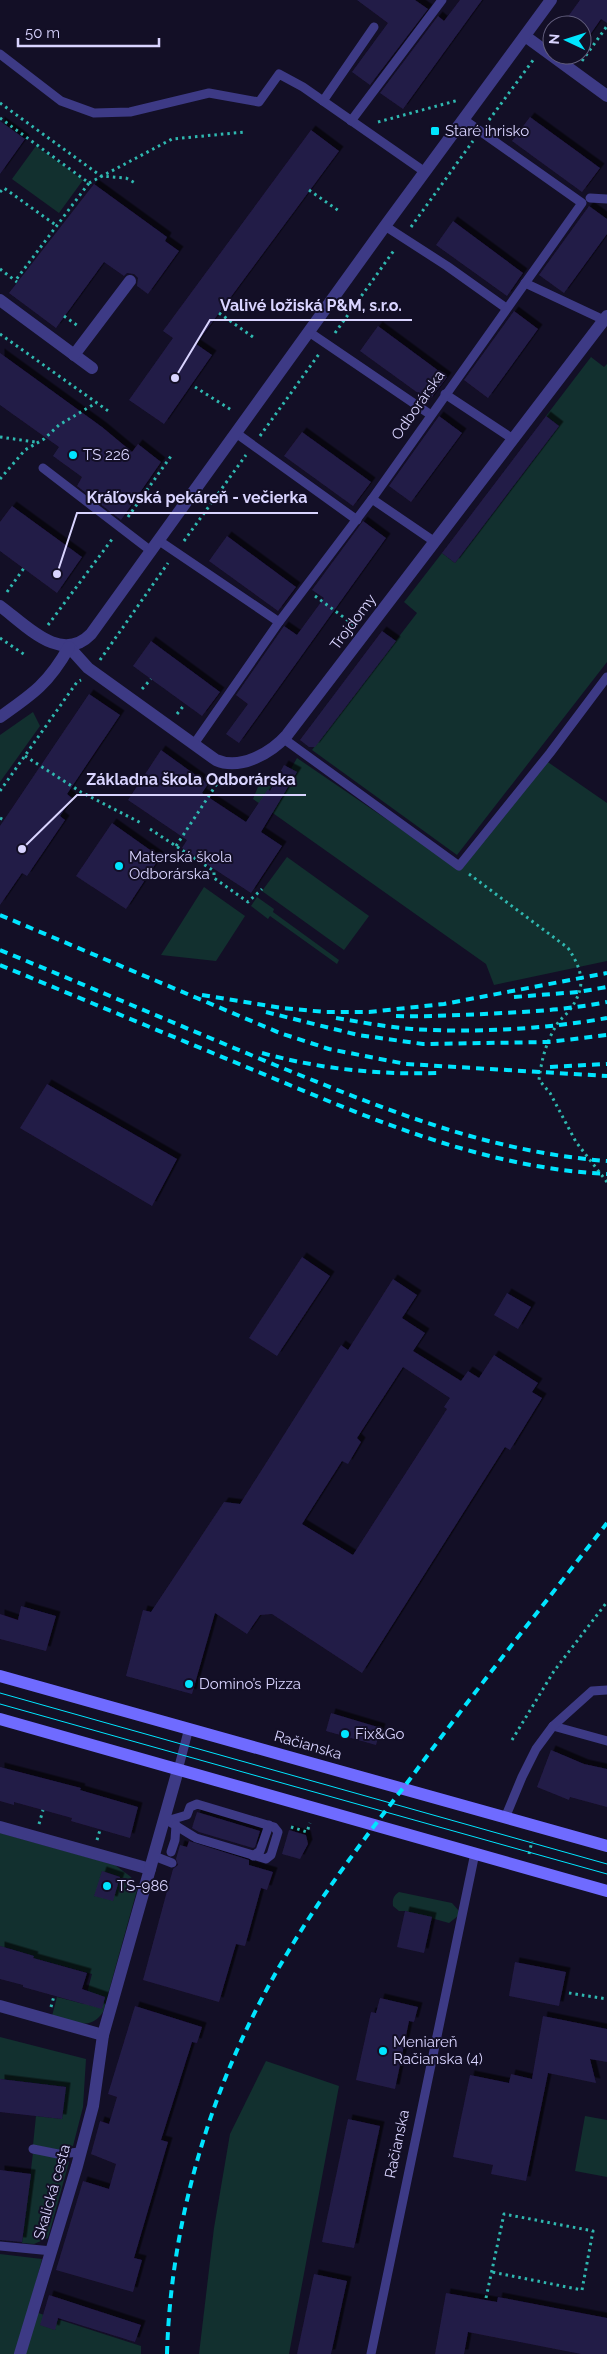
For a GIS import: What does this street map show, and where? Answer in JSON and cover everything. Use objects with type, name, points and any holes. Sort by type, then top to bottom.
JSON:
[{"type":"main road","name":"Račianska","points":[[0,1676],[607,1846]]},
{"type":"main road","points":[[0,1719],[607,1891]]},
{"type":"street","points":[[0,717],[35,693],[50,677],[69,647],[84,641],[91,634],[385,226],[551,0]]},
{"type":"street","points":[[525,36],[607,96]]},
{"type":"street","points":[[74,355],[130,281]]},
{"type":"street","points":[[0,300],[92,368]]},
{"type":"street","name":"Trojdomy","points":[[224,763],[243,761],[265,755],[284,739],[606,318]]},
{"type":"street","points":[[2,600],[51,643],[69,647],[94,664],[208,756],[224,763]]},
{"type":"street","name":"Skalická cesta","points":[[20,2354],[81,2152],[93,2106],[103,2035],[154,1856],[170,1821],[178,1770]]},
{"type":"street","points":[[0,1827],[150,1869]]},
{"type":"street","points":[[0,2006],[103,2035]]},
{"type":"lane","points":[[351,121],[442,0]]},
{"type":"lane","points":[[323,101],[374,27]]},
{"type":"lane","points":[[0,54],[61,101],[94,113],[130,112],[209,93],[259,102],[280,74],[323,101],[425,172]]},
{"type":"lane","name":"Odborárska","points":[[194,744],[279,622],[357,520],[582,203],[463,119]]},
{"type":"lane","points":[[590,198],[607,199]]},
{"type":"lane","points":[[385,226],[506,308]]},
{"type":"lane","points":[[525,283],[606,318]]},
{"type":"lane","points":[[309,332],[431,415]]},
{"type":"lane","points":[[445,394],[513,439]]},
{"type":"lane","points":[[236,433],[357,520]]},
{"type":"lane","points":[[42,468],[120,529],[155,545],[176,552],[279,622]]},
{"type":"lane","points":[[372,499],[435,542]]},
{"type":"lane","points":[[284,739],[459,866],[550,753],[607,677]]},
{"type":"lane","points":[[505,1818],[529,1762],[553,1726],[592,1691],[607,1690]]},
{"type":"lane","points":[[553,1726],[607,1741]]},
{"type":"lane","points":[[178,1770],[189,1728]]},
{"type":"lane","points":[[197,1804],[205,1810],[232,1819],[254,1825],[269,1825],[278,1832],[271,1855],[266,1859],[198,1834],[188,1835],[170,1821],[187,1815],[190,1806],[197,1804]]},
{"type":"lane","points":[[170,1821],[175,1840],[171,1852]]},
{"type":"lane","name":"Račianska","points":[[371,2354],[475,1853]]},
{"type":"lane","points":[[154,1856],[172,1862]]},
{"type":"lane","points":[[33,2149],[58,2154],[81,2152]]},
{"type":"lane","points":[[0,2246],[52,2251]]},
{"type":"path","points":[[575,72],[607,26]]},
{"type":"path","points":[[0,791],[535,58],[530,54],[537,44]]},
{"type":"path","points":[[360,127],[464,98]]},
{"type":"path","points":[[0,103],[101,176],[126,178],[137,184]]},
{"type":"path","points":[[0,118],[89,183]]},
{"type":"path","points":[[0,270],[16,281],[89,183],[101,176],[172,139],[246,132]]},
{"type":"path","points":[[0,192],[4,188],[57,226]]},
{"type":"path","points":[[309,190],[339,212]]},
{"type":"path","points":[[219,313],[253,337]]},
{"type":"path","points":[[64,316],[83,330]]},
{"type":"path","points":[[0,334],[111,414]]},
{"type":"path","points":[[195,387],[263,431]]},
{"type":"path","points":[[0,479],[24,450],[44,439],[71,417],[96,403]]},
{"type":"path","points":[[0,437],[36,442]]},
{"type":"path","points":[[48,626],[171,456]]},
{"type":"path","points":[[2,600],[24,568]]},
{"type":"path","points":[[304,589],[365,633]]},
{"type":"path","points":[[0,638],[25,656]]},
{"type":"path","points":[[140,692],[151,679]]},
{"type":"path","points":[[175,717],[185,704]]},
{"type":"path","points":[[25,756],[81,792],[141,823]]},
{"type":"path","points":[[176,846],[222,776],[224,763]]},
{"type":"path","points":[[150,829],[214,872],[214,878],[248,902],[262,889]]},
{"type":"path","points":[[459,866],[568,948],[579,964],[582,978],[578,992],[570,1009],[556,1025],[540,1062],[539,1080],[550,1094],[576,1142],[607,1182]]},
{"type":"path","points":[[512,1740],[554,1671],[607,1602]]},
{"type":"path","points":[[286,1831],[287,1826],[307,1832],[310,1822]]},
{"type":"path","points":[[526,1868],[536,1826]]},
{"type":"path","points":[[569,1993],[607,1999]]},
{"type":"path","points":[[486,2298],[504,2214],[593,2231],[582,2290],[492,2272]]},
{"type":"green space","points":[[36,146],[83,180],[59,213],[12,179]]},
{"type":"green space","points":[[591,357],[604,367],[607,364],[607,662],[457,855],[312,750],[417,613],[404,602],[442,553],[455,563],[559,426],[546,416]]},
{"type":"green space","points":[[33,712],[40,726],[0,782],[0,735]]},
{"type":"green space","points":[[297,758],[458,868],[542,758],[607,803],[607,961],[494,985],[486,964],[253,799],[260,782],[279,790]]},
{"type":"green space","points":[[287,857],[369,916],[344,950],[262,891]]},
{"type":"green space","points":[[204,887],[245,916],[216,961],[161,955]]},
{"type":"green space","points":[[257,897],[274,909],[273,912],[339,960],[337,964],[270,916],[268,919],[251,906]]},
{"type":"green space","points":[[0,1833],[115,1865],[131,1877],[137,1890],[103,2012],[92,2022],[73,2022],[52,2016],[57,1997],[84,2004],[92,1974],[33,1958],[33,1956],[0,1946]]},
{"type":"green space","points":[[399,1892],[452,1903],[459,1911],[458,1916],[449,1923],[406,1911],[399,1911],[393,1904],[396,1894]]},
{"type":"green space","points":[[0,2037],[86,2059],[83,2107],[73,2146],[59,2150],[33,2145],[36,2116],[62,2119],[66,2087],[0,2079]]},
{"type":"green space","points":[[266,2061],[339,2086],[289,2354],[199,2354],[214,2228],[230,2134]]},
{"type":"green space","points":[[585,2116],[607,2120],[607,2177],[575,2171]]},
{"type":"green space","points":[[33,2153],[65,2159],[69,2162],[48,2238],[34,2244],[22,2243]]},
{"type":"green space","points":[[0,2254],[42,2259],[29,2310],[141,2346],[141,2354],[0,2354]]},
{"type":"building","points":[[357,0],[415,0],[428,9],[370,85],[352,72],[388,23]]},
{"type":"building","points":[[460,0],[482,0],[403,109],[380,93],[438,16],[444,21]]},
{"type":"building","points":[[580,0],[607,0],[607,23],[601,19],[592,32],[592,15],[569,15]]},
{"type":"building","points":[[530,117],[600,168],[582,192],[512,141]]},
{"type":"building","points":[[0,121],[25,139],[0,174]]},
{"type":"building","points":[[311,130],[339,151],[196,344],[212,355],[164,424],[129,400],[173,338],[163,331]]},
{"type":"building","points":[[94,184],[167,237],[165,241],[179,251],[148,294],[137,286],[138,278],[134,274],[127,273],[124,276],[104,262],[56,328],[9,293]]},
{"type":"building","points":[[589,206],[607,219],[607,234],[564,293],[539,275]]},
{"type":"building","points":[[453,221],[523,273],[507,296],[436,245]]},
{"type":"building","points":[[514,311],[538,329],[488,398],[464,380]]},
{"type":"building","points":[[378,326],[447,377],[429,401],[360,351]]},
{"type":"building","points":[[0,353],[102,427],[132,452],[138,444],[161,462],[121,520],[77,486],[82,477],[53,456],[59,447],[0,405]]},
{"type":"building","points":[[439,416],[462,433],[411,502],[389,486]]},
{"type":"building","points":[[546,416],[559,426],[455,563],[442,553]]},
{"type":"building","points":[[302,432],[371,482],[353,506],[284,456]]},
{"type":"building","points":[[12,506],[82,557],[57,593],[0,551],[0,522]]},
{"type":"building","points":[[363,521],[386,538],[239,743],[226,734],[248,704],[236,695],[284,626],[297,635],[324,598],[312,590]]},
{"type":"building","points":[[227,536],[296,587],[278,611],[209,561]]},
{"type":"building","points":[[382,631],[396,641],[315,747],[309,747],[300,740]]},
{"type":"building","points":[[151,641],[220,692],[202,716],[133,666]]},
{"type":"building","points":[[89,694],[120,715],[67,794],[72,798],[60,816],[65,820],[27,876],[22,873],[0,905],[0,826]]},
{"type":"building","points":[[161,750],[208,784],[202,793],[246,822],[268,789],[270,791],[284,765],[297,772],[261,832],[282,846],[251,893],[182,848],[187,840],[128,800]]},
{"type":"building","name":"Materská škola Odborárska","points":[[112,823],[160,857],[126,909],[76,876]]},
{"type":"building","points":[[47,1084],[177,1159],[152,1206],[20,1128]]},
{"type":"building","points":[[302,1257],[330,1276],[277,1356],[249,1338]]},
{"type":"building","points":[[393,1279],[417,1295],[402,1318],[425,1333],[413,1351],[461,1381],[468,1371],[479,1378],[494,1355],[538,1383],[532,1392],[542,1398],[510,1450],[505,1447],[362,1673],[272,1614],[260,1615],[247,1634],[215,1613],[192,1694],[126,1676],[143,1610],[151,1612],[224,1502],[240,1504],[341,1345],[348,1350]],"holes":[[[403,1367],[450,1398],[444,1407],[447,1409],[353,1555],[302,1524],[342,1461],[348,1464],[361,1442],[357,1438]]]},
{"type":"building","points":[[507,1293],[531,1307],[518,1329],[494,1315]]},
{"type":"building","points":[[21,1606],[56,1616],[46,1651],[0,1639],[0,1614],[18,1620]]},
{"type":"building","points":[[331,1713],[381,1728],[376,1745],[326,1731]]},
{"type":"building","points":[[551,1750],[584,1764],[607,1769],[607,1807],[570,1797],[569,1800],[537,1787]]},
{"type":"building","points":[[0,1767],[81,1788],[80,1790],[138,1807],[130,1838],[71,1821],[72,1818],[14,1802],[14,1805],[0,1801]]},
{"type":"building","points":[[197,1812],[260,1831],[255,1847],[199,1832],[192,1828]]},
{"type":"building","points":[[289,1830],[306,1835],[308,1844],[300,1859],[282,1854]]},
{"type":"building","points":[[189,1841],[249,1860],[249,1865],[273,1872],[267,1890],[261,1888],[245,1946],[236,1944],[219,2002],[143,1980],[173,1869],[178,1865],[176,1859],[180,1845],[187,1847]]},
{"type":"building","name":"TS-986","points":[[102,1871],[120,1877],[113,1901],[94,1896]]},
{"type":"building","points":[[405,1911],[432,1917],[424,1953],[397,1947]]},
{"type":"building","points":[[0,1946],[34,1956],[33,1958],[87,1973],[82,1989],[105,1997],[102,2009],[0,1979]]},
{"type":"building","points":[[515,1962],[566,1972],[559,2006],[509,1996]]},
{"type":"building","name":"Meniareň Račianska (4)","points":[[380,1998],[418,2007],[414,2022],[409,2021],[395,2089],[356,2080],[371,2012],[376,2013]]},
{"type":"building","points":[[135,2006],[202,2027],[197,2043],[192,2042],[161,2140],[168,2142],[134,2258],[142,2260],[133,2292],[56,2270],[83,2181],[109,2189],[116,2164],[91,2154],[100,2121],[109,2124],[117,2097],[108,2094]]},
{"type":"building","points":[[543,2016],[607,2029],[607,2062],[590,2059],[596,2083],[548,2073],[526,2181],[491,2174],[493,2165],[453,2157],[470,2075],[509,2083],[511,2074],[532,2079]]},
{"type":"building","points":[[0,2079],[66,2087],[62,2119],[0,2112]]},
{"type":"building","points":[[348,2119],[380,2126],[354,2248],[322,2242]]},
{"type":"building","points":[[0,2170],[31,2174],[22,2242],[0,2240]]},
{"type":"building","points":[[314,2274],[347,2281],[331,2354],[297,2354]]},
{"type":"building","points":[[446,2293],[497,2302],[498,2297],[607,2318],[607,2354],[581,2354],[468,2332],[464,2354],[435,2354]]},
{"type":"building","points":[[49,2295],[141,2325],[135,2342],[58,2318],[55,2330],[40,2325]]},
{"type":"tram line","points":[[0,1693],[607,1864]]},
{"type":"tram line","points":[[0,1704],[607,1874]]},
{"type":"railway","points":[[0,915],[280,1033],[329,1049],[406,1064],[607,1076]]},
{"type":"railway","points":[[0,950],[275,1065],[437,1126],[520,1148],[563,1156],[607,1161]]},
{"type":"railway","points":[[0,965],[392,1126],[434,1140],[519,1163],[562,1170],[607,1174]]},
{"type":"railway","points":[[202,995],[282,1008],[325,1012],[369,1012],[444,1004],[607,973]]},
{"type":"railway","points":[[514,997],[578,992],[607,987]]},
{"type":"railway","points":[[396,1016],[440,1016],[531,1011],[607,1002]]},
{"type":"railway","points":[[266,1012],[358,1035],[423,1044],[549,1042],[607,1035]]},
{"type":"railway","points":[[336,1018],[402,1028],[460,1031],[560,1025],[607,1018]]},
{"type":"railway","points":[[262,1053],[284,1059],[350,1070],[440,1073]]},
{"type":"railway","points":[[550,1067],[607,1064]]},
{"type":"railway","points":[[167,2354],[170,2301],[177,2249],[188,2197],[219,2095],[239,2046],[262,1998],[302,1929],[346,1864],[458,1714],[607,1523]]},
{"type":"place","name":"Staré ihrisko","points":[[435,131]]},
{"type":"place","name":"Valivé ložiská P&M, s.r.o.","points":[[175,378]]},
{"type":"place","name":"TS 226","points":[[73,455]]},
{"type":"place","name":"Kráľovská pekáreň - večierka","points":[[57,574]]},
{"type":"place","name":"Základna škola Odborárska","points":[[22,849]]},
{"type":"place","name":"Materská škola Odborárska","points":[[119,866]]},
{"type":"place","name":"Domino’s Pizza","points":[[189,1684]]},
{"type":"place","name":"Fix&Go","points":[[345,1734]]},
{"type":"place","name":"TS-986","points":[[107,1886]]},
{"type":"place","name":"Meniareň Račianska (4)","points":[[383,2051]]}]
